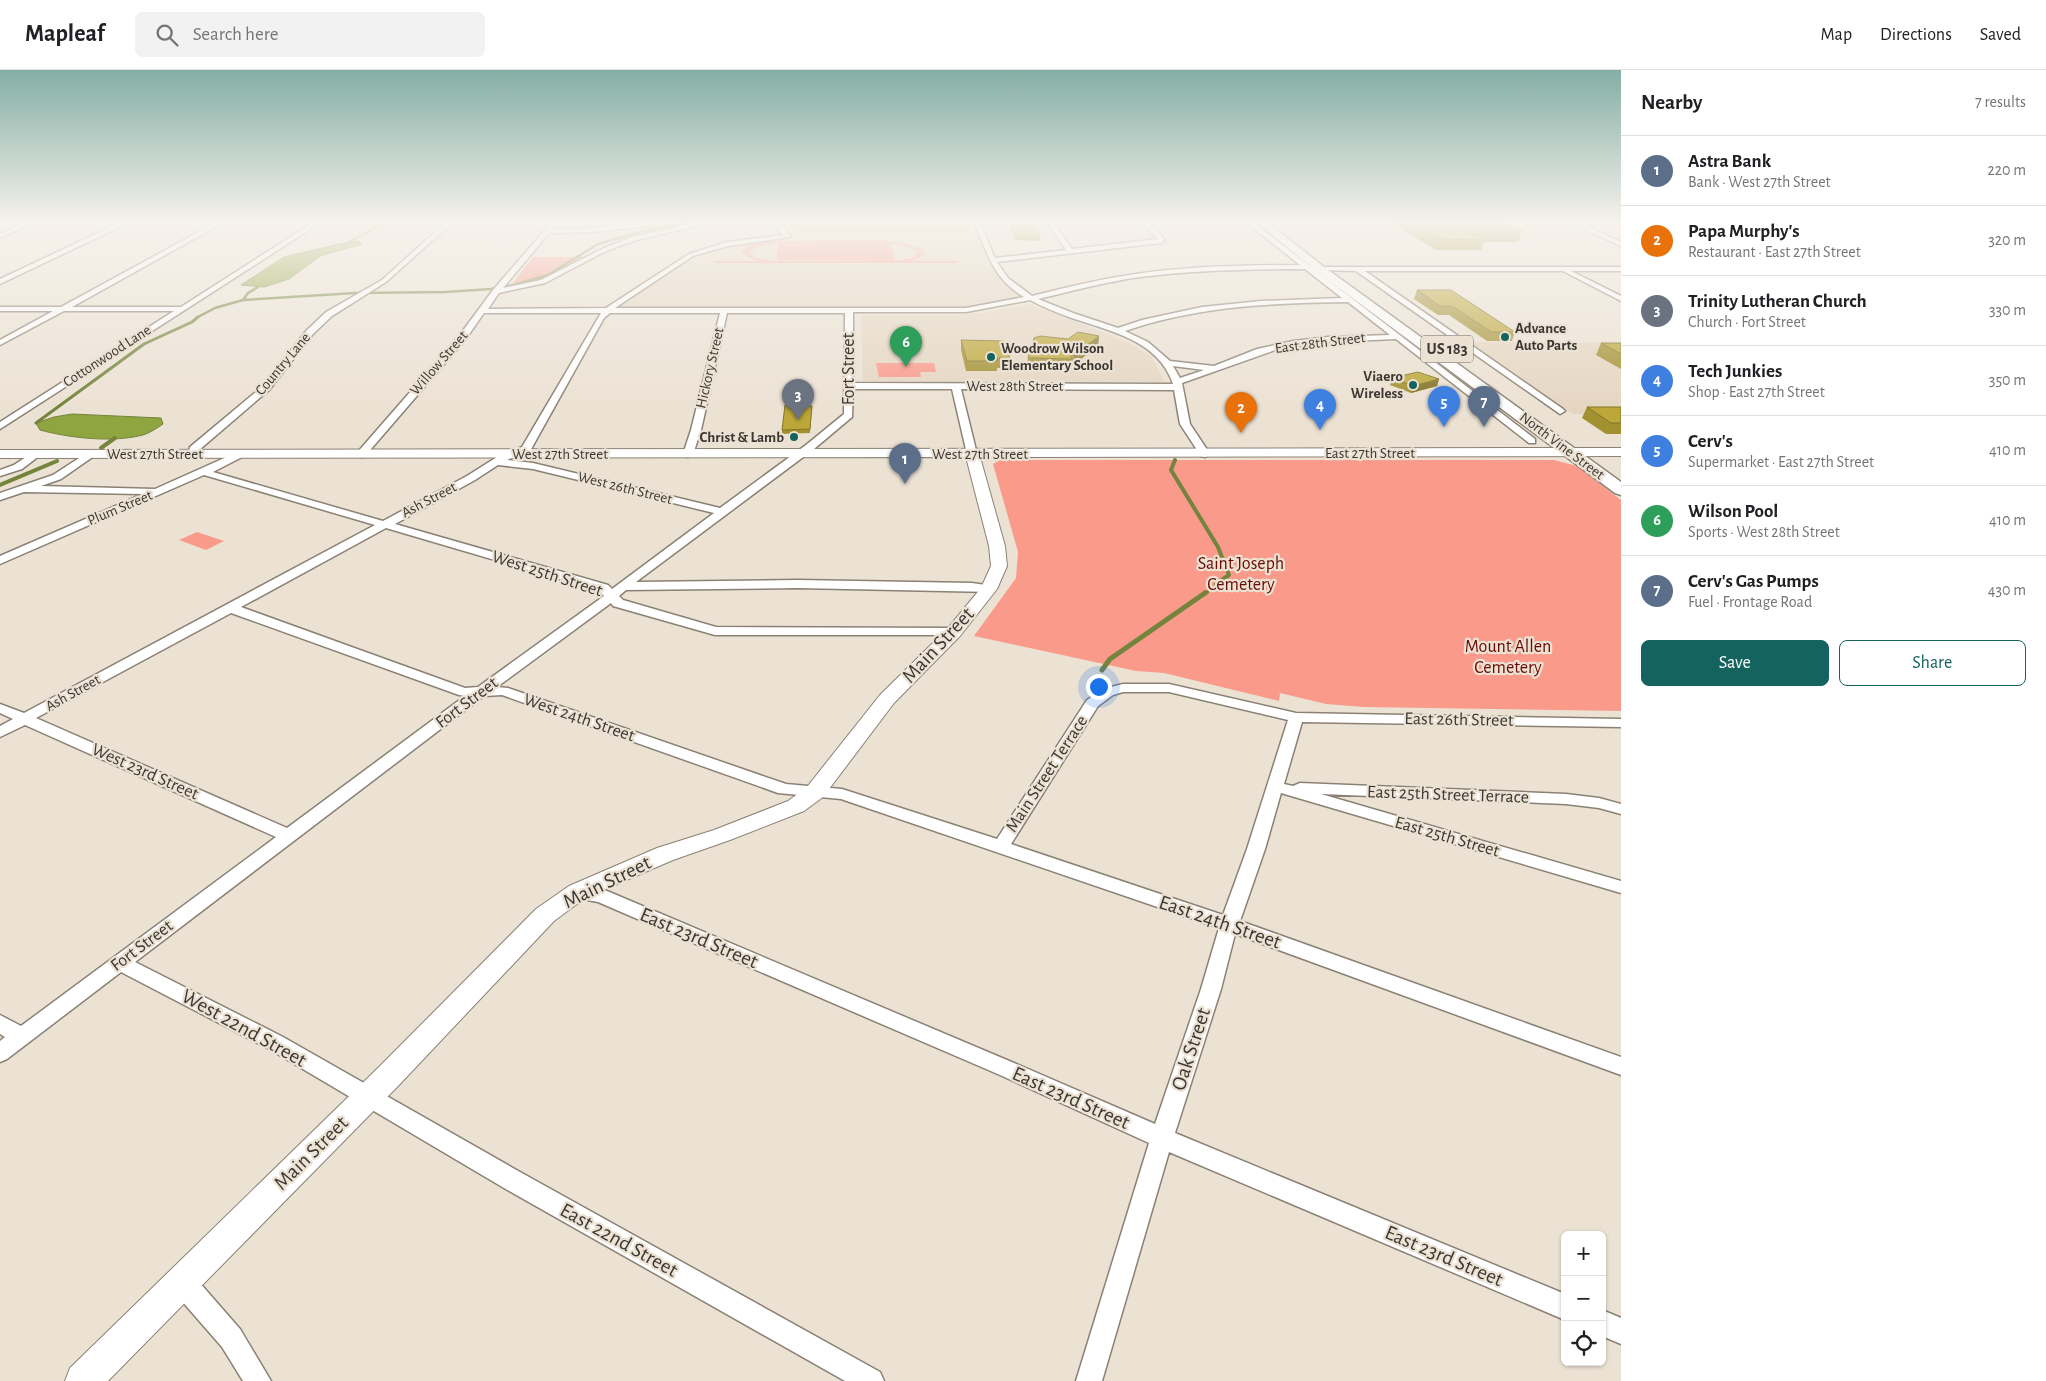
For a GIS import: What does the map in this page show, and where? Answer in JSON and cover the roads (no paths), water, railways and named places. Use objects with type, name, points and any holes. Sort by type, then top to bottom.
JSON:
[{"type":"main road","name":"North Vine Street","points":[[1341,284],[1621,490]]},
{"type":"main road","name":"North Vine Street","points":[[1357,284],[1621,475]]},
{"type":"main road","name":"East 27th Street","points":[[1119,454],[1621,452]]},
{"type":"main road","name":"West 27th Street","points":[[0,454],[1119,454]]},
{"type":"main road","name":"Main Street","points":[[83,1381],[183,1283],[545,915],[577,892],[665,854],[722,835],[796,806],[815,792],[888,698],[954,632],[989,589],[999,566],[997,546],[972,454]]},
{"type":"street","points":[[0,343],[108,284]]},
{"type":"street","name":"Cottonwood Lane","points":[[0,426],[220,284]]},
{"type":"street","name":"Country Lane","points":[[193,454],[194,449],[266,388],[310,332],[330,314],[379,284]]},
{"type":"street","name":"Willow Street","points":[[361,454],[462,338],[503,284]]},
{"type":"street","points":[[498,290],[531,284]]},
{"type":"street","name":"Ash Street","points":[[0,732],[498,462],[526,449],[600,318],[646,284]]},
{"type":"street","points":[[1009,284],[1033,298],[1072,316],[1118,331],[1138,340],[1156,351],[1170,363],[1178,385],[1184,424],[1205,454]]},
{"type":"street","points":[[482,311],[966,310],[1011,304],[1092,284]]},
{"type":"street","points":[[1328,284],[1532,441]]},
{"type":"street","points":[[1380,284],[1560,411]]},
{"type":"street","points":[[1594,284],[1620,297]]},
{"type":"street","points":[[1118,331],[1174,315],[1228,306],[1275,302],[1349,300]]},
{"type":"street","points":[[0,309],[181,309]]},
{"type":"street","name":"Hickory Street","points":[[688,454],[696,430],[724,311]]},
{"type":"street","name":"Fort Street","points":[[0,1053],[849,415],[849,311]]},
{"type":"street","name":"East 28th Street","points":[[1178,385],[1260,351],[1282,346],[1344,338],[1397,337]]},
{"type":"street","points":[[1170,363],[1216,368]]},
{"type":"street","name":"West 28th Street","points":[[850,386],[1178,385]]},
{"type":"street","points":[[955,386],[972,454]]},
{"type":"street","points":[[0,473],[18,467],[35,454]]},
{"type":"street","points":[[0,497],[57,477],[90,454]]},
{"type":"street","name":"Plum Street","points":[[0,560],[203,472],[240,454]]},
{"type":"street","points":[[533,466],[557,454]]},
{"type":"street","name":"West 26th Street","points":[[498,462],[533,466],[722,512]]},
{"type":"street","name":"West 25th Street","points":[[203,472],[617,591],[618,603],[715,631],[954,632]]},
{"type":"street","points":[[24,489],[157,492]]},
{"type":"street","points":[[617,591],[798,584],[972,587],[989,589]]},
{"type":"street","name":"West 24th Street","points":[[230,608],[464,692],[503,691],[784,789],[815,792]]},
{"type":"street","name":"Main Street Terrace","points":[[1001,846],[1092,703],[1108,692],[1140,687],[1169,688],[1296,717]]},
{"type":"street","name":"West 23rd Street","points":[[0,708],[289,836]]},
{"type":"street","name":"East 26th Street","points":[[1296,717],[1621,723]]},
{"type":"street","name":"Oak Street","points":[[1089,1381],[1163,1137],[1256,849],[1296,717]]},
{"type":"street","name":"East 25th Street Terrace","points":[[1274,786],[1566,799],[1621,808]]},
{"type":"street","name":"East 25th Street","points":[[1274,786],[1621,887]]},
{"type":"street","name":"East 24th Street","points":[[815,792],[842,794],[1001,846],[1230,925],[1621,1066]]},
{"type":"street","name":"East 23rd Street","points":[[577,892],[601,896],[1561,1305]]},
{"type":"street","name":"West 22nd Street","points":[[119,963],[140,972],[276,1044],[367,1096]]},
{"type":"street","points":[[0,1023],[21,1037]]},
{"type":"street","name":"East 22nd Street","points":[[367,1096],[872,1381]]},
{"type":"street","points":[[183,1283],[232,1338],[258,1381]]},
{"type":"street","points":[[1606,1325],[1621,1331]]},
{"type":"waterway","points":[[243,300],[355,293],[446,292],[491,289],[517,284]]},
{"type":"waterway","points":[[243,300],[248,293],[258,287]]},
{"type":"waterway","points":[[196,318],[215,308],[243,300]]},
{"type":"waterway","points":[[36,423],[144,344],[192,322],[198,317]]},
{"type":"waterway","points":[[101,448],[115,438]]},
{"type":"waterway","points":[[1175,460],[1171,470],[1218,547],[1229,575],[1216,584]]},
{"type":"waterway","points":[[0,485],[57,461]]},
{"type":"waterway","points":[[1102,670],[1110,659],[1205,593]]},
{"type":"place","name":"Advance Auto Parts","points":[[1505,337]]},
{"type":"place","name":"Woodrow Wilson Elementary School","points":[[991,357]]},
{"type":"place","name":"Wilson Pool","points":[[906,367]]},
{"type":"place","name":"Viaero Wireless","points":[[1413,385]]},
{"type":"place","name":"Trinity Lutheran Church","points":[[798,420]]},
{"type":"place","name":"Cerv's","points":[[1444,427]]},
{"type":"place","name":"Cerv's Gas Pumps","points":[[1484,427]]},
{"type":"place","name":"Tech Junkies","points":[[1320,430]]},
{"type":"place","name":"Papa Murphy's","points":[[1241,433]]},
{"type":"place","name":"Christ & Lamb","points":[[794,437]]},
{"type":"place","name":"Astra Bank","points":[[905,484]]},
{"type":"park label","name":"Saint Joseph Cemetery","points":[[1241,574]]},
{"type":"park label","name":"Mount Allen Cemetery","points":[[1508,657]]}]
